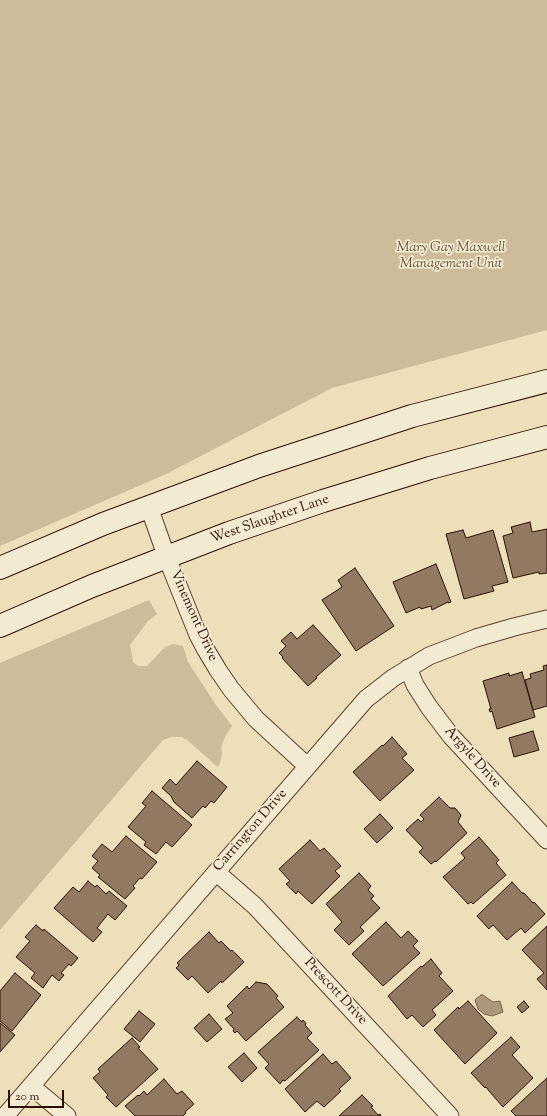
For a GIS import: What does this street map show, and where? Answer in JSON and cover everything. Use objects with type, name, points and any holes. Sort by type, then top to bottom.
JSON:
[{"type":"main road","points":[[0,568],[103,524],[259,466],[412,416],[547,381]]},
{"type":"main road","name":"West Slaughter Lane","points":[[0,626],[92,586],[229,533],[323,501],[430,468],[547,437]]},
{"type":"street","name":"Vinemont Drive","points":[[149,507],[167,558],[198,635],[218,670],[256,720],[307,766]]},
{"type":"street","name":"Carrington Drive","points":[[5,1116],[366,699],[378,688],[429,656],[476,638],[547,619]]},
{"type":"street","name":"Argyle Drive","points":[[408,668],[418,690],[446,730],[547,840]]},
{"type":"street","name":"Prescott Drive","points":[[216,872],[255,906],[450,1116]]},
{"type":"street","points":[[31,1086],[67,1116]]},
{"type":"green space","name":"Mary Gay Maxwell Management Unit","points":[[0,0],[547,0],[547,330],[332,388],[164,475],[0,546]]},
{"type":"green space","points":[[149,600],[157,614],[148,621],[130,645],[133,662],[138,666],[147,666],[165,647],[173,644],[183,646],[188,662],[216,705],[232,726],[221,747],[222,754],[220,763],[218,767],[182,737],[171,737],[163,740],[0,930],[0,663]]},
{"type":"shaded area","points":[[481,995],[493,1002],[500,1001],[503,1012],[492,1016],[484,1014],[478,1009],[475,1000]]},
{"type":"building","points":[[530,522],[532,532],[547,529],[547,573],[539,574],[539,572],[513,578],[503,536],[513,533],[511,527]]},
{"type":"building","points":[[463,530],[466,538],[493,530],[508,582],[492,586],[494,591],[464,599],[446,534]]},
{"type":"building","points":[[436,564],[451,602],[432,610],[431,606],[421,609],[420,607],[406,613],[393,582]]},
{"type":"building","points":[[355,568],[394,626],[356,651],[322,600],[342,587],[338,580]]},
{"type":"building","points":[[313,625],[341,655],[308,686],[279,653],[286,646],[281,641],[291,632],[297,639]]},
{"type":"building","points":[[547,665],[547,706],[533,710],[525,680],[531,678],[530,674],[544,670],[543,666]]},
{"type":"building","points":[[522,672],[535,717],[497,729],[492,711],[490,712],[489,709],[491,709],[483,681],[509,673],[509,676]]},
{"type":"building","points":[[533,731],[539,750],[514,757],[509,738]]},
{"type":"building","points":[[392,737],[407,754],[402,758],[414,770],[380,801],[353,772]]},
{"type":"building","points":[[197,761],[227,787],[214,803],[211,801],[205,808],[203,806],[192,818],[174,802],[171,796],[162,788],[170,779],[176,785]]},
{"type":"building","points":[[152,791],[192,825],[172,847],[166,842],[156,854],[144,845],[146,842],[128,827],[146,806],[142,803]]},
{"type":"building","points":[[439,797],[450,808],[455,808],[461,815],[458,822],[467,833],[436,862],[435,861],[431,864],[419,852],[423,848],[406,830],[418,819],[421,822],[424,819],[420,815]]},
{"type":"building","points":[[380,814],[393,828],[377,843],[364,829]]},
{"type":"building","points":[[126,836],[157,862],[142,879],[140,878],[133,886],[135,888],[125,899],[98,877],[100,875],[92,868],[98,861],[92,856],[102,844],[112,852]]},
{"type":"building","points":[[479,837],[499,860],[496,863],[506,875],[473,904],[471,902],[468,904],[443,877],[465,858],[461,853]]},
{"type":"building","points":[[310,840],[320,851],[324,848],[341,866],[335,871],[340,876],[312,904],[298,891],[296,894],[286,884],[290,881],[279,869]]},
{"type":"building","points":[[359,873],[371,886],[368,890],[374,896],[371,899],[380,908],[360,927],[364,931],[349,945],[334,930],[342,922],[326,904]]},
{"type":"building","points":[[88,881],[95,887],[97,885],[106,894],[109,891],[127,906],[115,920],[108,914],[97,928],[102,932],[93,942],[54,908],[73,887],[79,892]]},
{"type":"building","points":[[512,882],[545,914],[525,933],[521,928],[507,940],[493,925],[489,929],[477,916]]},
{"type":"building","points":[[386,922],[401,938],[408,931],[418,941],[413,946],[420,953],[383,986],[352,954]]},
{"type":"building","points":[[36,925],[43,931],[44,929],[78,958],[71,966],[69,964],[61,973],[64,975],[59,981],[52,975],[43,988],[31,978],[35,973],[16,957],[30,941],[25,937]]},
{"type":"building","points":[[547,926],[547,990],[537,979],[544,973],[522,950]]},
{"type":"building","points":[[209,932],[219,943],[221,941],[244,962],[222,983],[221,981],[208,993],[192,976],[188,980],[176,968],[179,965],[177,963]]},
{"type":"building","points":[[431,959],[442,973],[439,976],[453,991],[432,1010],[436,1015],[423,1027],[412,1015],[407,1019],[388,996],[421,966],[422,967]]},
{"type":"building","points":[[15,973],[41,995],[12,1031],[0,1021],[0,991]]},
{"type":"building","points":[[256,982],[267,984],[278,996],[276,998],[284,1007],[246,1041],[237,1031],[235,1033],[233,1031],[234,1029],[225,1019],[233,1013],[227,1006],[247,986],[249,989]]},
{"type":"building","points":[[468,1001],[497,1033],[465,1064],[434,1030],[458,1007],[459,1009]]},
{"type":"building","points":[[524,1001],[529,1007],[522,1013],[517,1007]]},
{"type":"building","points":[[139,1011],[155,1024],[140,1042],[124,1029]]},
{"type":"building","points":[[209,1014],[222,1029],[207,1042],[194,1028]]},
{"type":"building","points":[[297,1017],[302,1022],[303,1020],[306,1023],[305,1025],[312,1033],[307,1038],[319,1050],[280,1084],[265,1068],[269,1064],[258,1052]]},
{"type":"building","points":[[0,1023],[15,1035],[0,1052]]},
{"type":"building","points":[[511,1037],[520,1047],[512,1055],[533,1078],[503,1107],[486,1087],[485,1088],[471,1073]]},
{"type":"building","points":[[132,1038],[140,1047],[138,1048],[158,1069],[116,1107],[106,1097],[108,1095],[93,1078],[100,1072],[98,1069]]},
{"type":"building","points":[[244,1053],[257,1068],[242,1082],[228,1067]]},
{"type":"building","points":[[323,1054],[332,1064],[336,1061],[351,1078],[339,1089],[341,1091],[324,1107],[317,1101],[305,1112],[285,1089]]},
{"type":"building","points":[[547,1078],[547,1116],[516,1116],[511,1111]]},
{"type":"building","points":[[164,1079],[177,1094],[182,1091],[194,1104],[185,1112],[186,1113],[183,1116],[135,1116],[125,1106],[144,1091],[147,1095]]},
{"type":"building","points":[[362,1095],[373,1106],[371,1107],[378,1115],[380,1114],[381,1116],[339,1116]]}]
